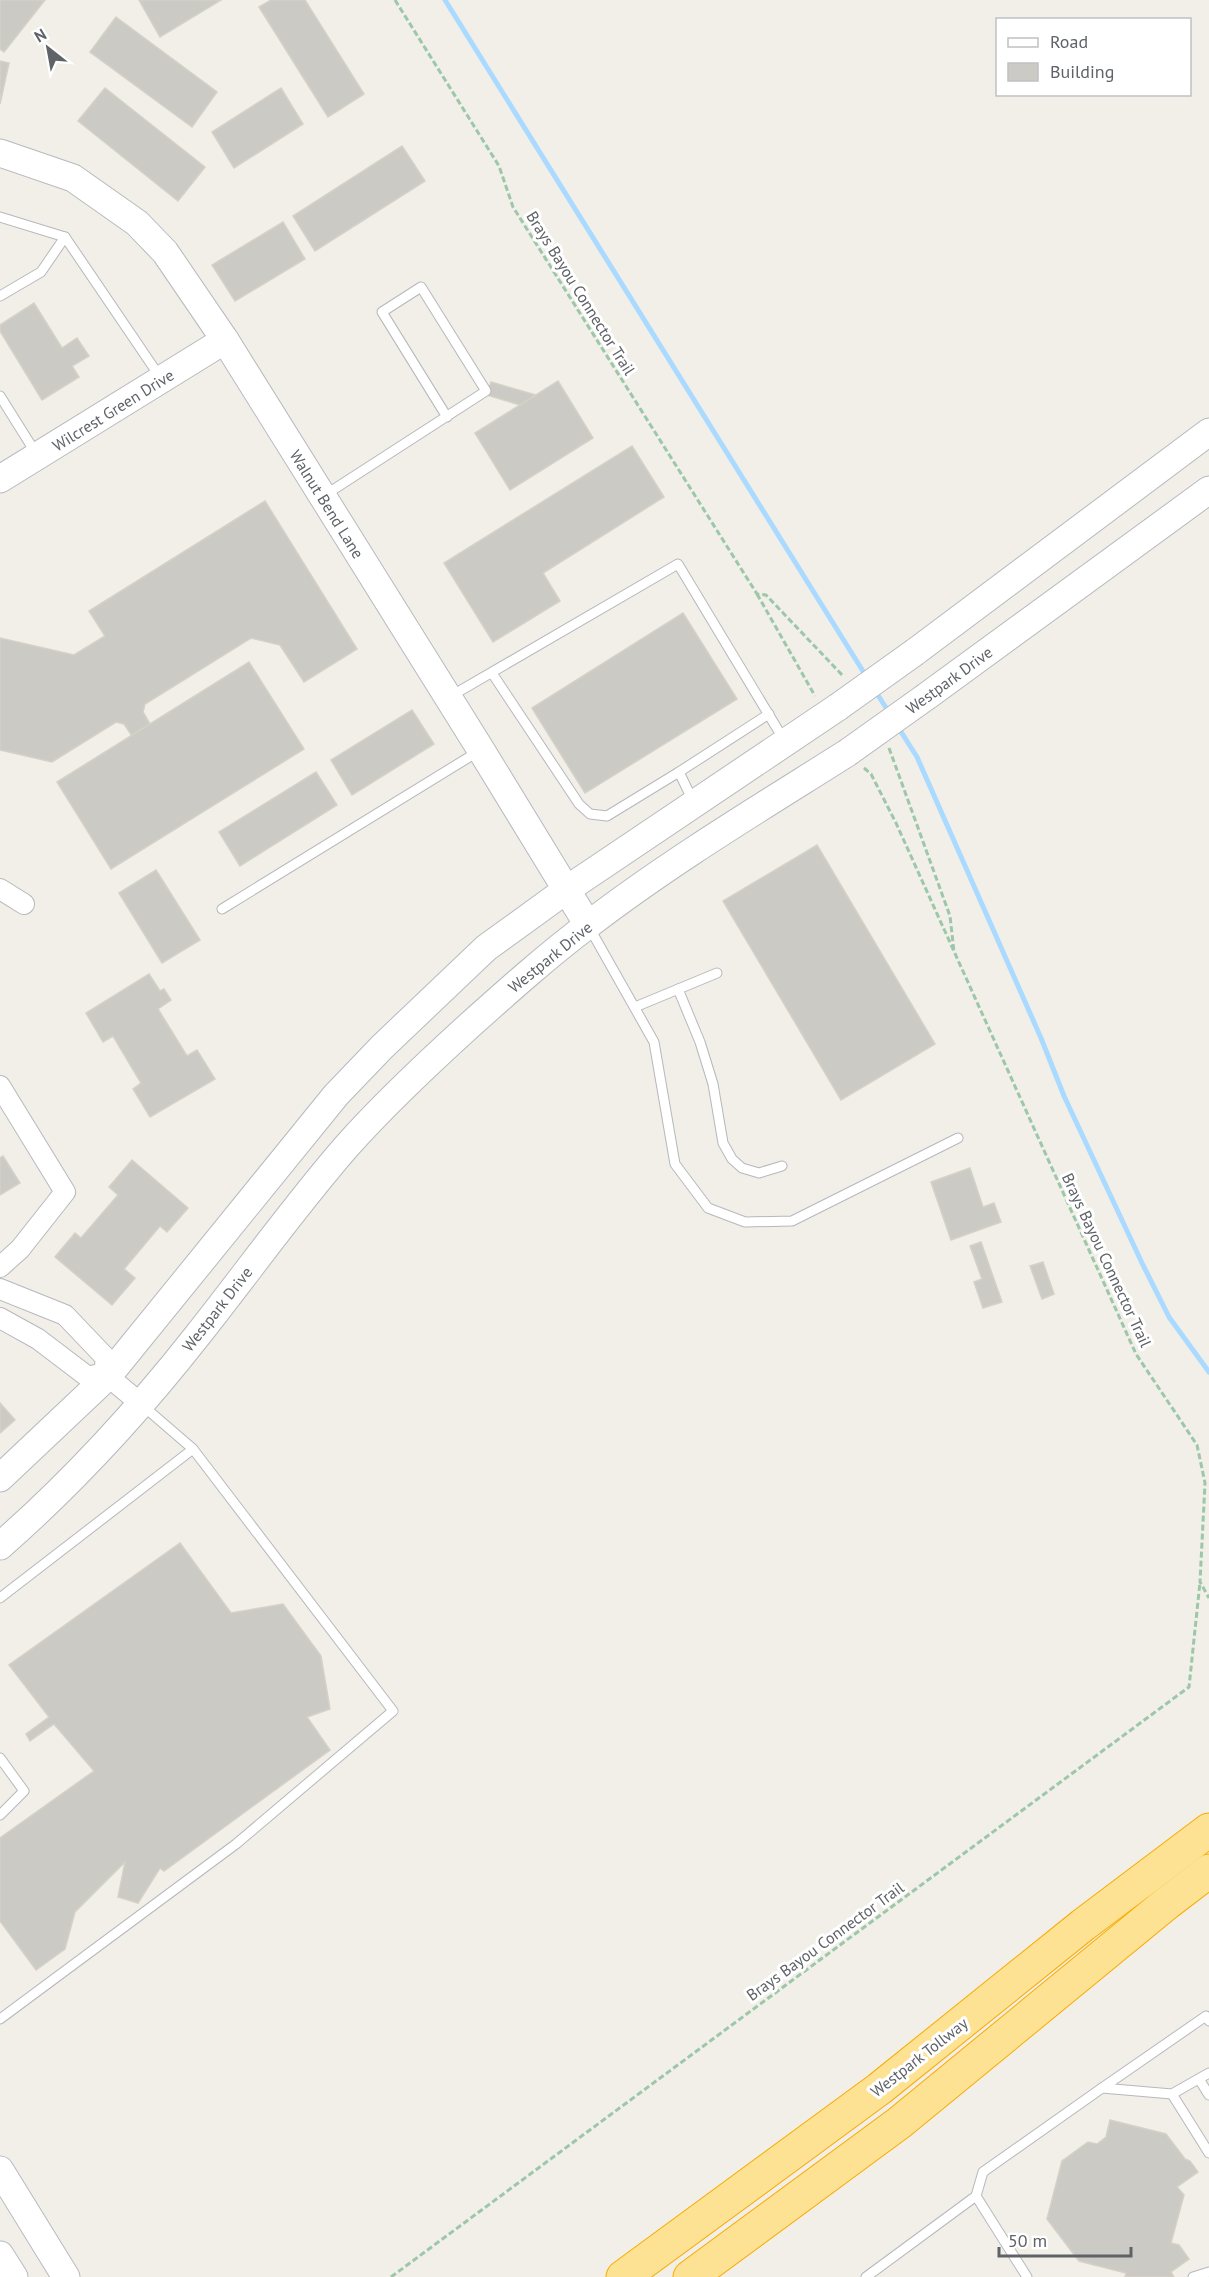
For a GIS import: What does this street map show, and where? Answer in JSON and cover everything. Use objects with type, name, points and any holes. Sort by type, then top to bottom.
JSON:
[{"type":"highway","name":"Westpark Tollway","points":[[623,2277],[879,2089],[1083,1925],[1209,1830]]},
{"type":"highway","points":[[690,2277],[899,2123],[1209,1871]]},
{"type":"main road","name":"Walnut Bend Lane","points":[[0,153],[73,178],[137,223],[165,252],[225,340],[588,925]]},
{"type":"main road","name":"Wilcrest Green Drive","points":[[0,479],[225,340]]},
{"type":"main road","points":[[0,1478],[106,1374],[336,1095],[382,1047],[486,948],[566,890],[832,711],[915,652],[1209,432]]},
{"type":"main road","name":"Westpark Drive","points":[[0,1546],[44,1508],[140,1403],[195,1338],[346,1147],[413,1077],[514,986],[588,925],[662,872],[847,753],[1209,490]]},
{"type":"main road","points":[[382,1047],[413,1077]]},
{"type":"main road","points":[[245,1206],[277,1232]]},
{"type":"main road","points":[[0,2170],[66,2277]]},
{"type":"main road","points":[[0,2255],[14,2277]]},
{"type":"street","points":[[0,889],[24,904]]},
{"type":"street","points":[[0,1086],[65,1192],[20,1249],[0,1267]]},
{"type":"street","points":[[0,1289],[65,1315],[106,1358],[106,1374],[140,1403]]},
{"type":"street","points":[[0,1318],[38,1339],[88,1377],[106,1374]]},
{"type":"lane","points":[[0,217],[65,237],[162,380]]},
{"type":"lane","points":[[0,296],[41,272],[65,237]]},
{"type":"lane","points":[[322,496],[447,417],[486,391],[421,287],[381,312],[447,417]]},
{"type":"lane","points":[[0,396],[37,456]]},
{"type":"lane","points":[[448,698],[678,564],[786,742]]},
{"type":"lane","points":[[492,673],[579,804],[590,814],[607,816],[769,714]]},
{"type":"lane","points":[[222,909],[481,750]]},
{"type":"lane","points":[[679,772],[694,804]]},
{"type":"lane","points":[[588,925],[654,1042],[675,1164],[708,1208],[745,1222],[792,1221],[958,1138]]},
{"type":"lane","points":[[634,1007],[717,973]]},
{"type":"lane","points":[[678,989],[707,1063],[723,1143],[732,1159],[742,1168],[759,1173],[782,1166]]},
{"type":"lane","points":[[0,2019],[236,1844],[393,1711],[193,1449],[140,1403]]},
{"type":"lane","points":[[0,1598],[193,1449]]},
{"type":"lane","points":[[0,1758],[24,1791],[0,1815]]},
{"type":"lane","points":[[866,2277],[976,2196],[983,2172],[1206,2016],[1209,2021]]},
{"type":"lane","points":[[1102,2088],[1172,2094],[1209,2073]]},
{"type":"lane","points":[[1199,2079],[1209,2095]]},
{"type":"lane","points":[[1172,2094],[1209,2153]]},
{"type":"lane","points":[[976,2196],[1027,2277]]},
{"type":"lane","points":[[1193,2277],[1209,2272]]},
{"type":"path","name":"Brays Bayou Connector Trail","points":[[395,0],[499,166],[513,207],[832,711]]},
{"type":"path","name":"Brays Bayou Connector Trail","points":[[757,594],[766,596],[844,678]]},
{"type":"path","name":"Brays Bayou Connector Trail","points":[[886,742],[892,752],[950,916],[954,952]]},
{"type":"path","name":"Brays Bayou Connector Trail","points":[[391,2277],[1189,1687],[1200,1582],[1204,1483],[1197,1446],[1136,1354],[896,823],[871,774],[847,753]]},
{"type":"path","points":[[1200,1582],[1209,1598]]},
{"type":"building","points":[[0,0],[45,0],[4,52],[0,49]]},
{"type":"building","points":[[139,0],[221,0],[160,37]]},
{"type":"building","points":[[271,0],[305,0],[364,94],[328,117],[259,7]]},
{"type":"building","points":[[116,17],[217,92],[192,127],[90,52]]},
{"type":"building","points":[[0,61],[9,63],[0,104]]},
{"type":"building","points":[[105,88],[205,167],[178,201],[78,121]]},
{"type":"building","points":[[281,88],[303,124],[234,168],[212,132]]},
{"type":"building","points":[[402,146],[425,181],[315,251],[293,216]]},
{"type":"building","points":[[283,222],[305,259],[235,301],[212,265]]},
{"type":"building","points":[[34,303],[62,348],[77,338],[89,356],[72,366],[79,377],[42,400],[0,331],[0,325]]},
{"type":"building","points":[[558,381],[593,438],[510,490],[475,433]]},
{"type":"building","points":[[491,382],[536,395],[520,405],[487,395]]},
{"type":"building","points":[[632,446],[664,497],[543,573],[560,601],[493,642],[444,563]]},
{"type":"building","points":[[265,501],[357,649],[304,682],[280,645],[251,638],[145,704],[143,712],[150,724],[132,736],[124,724],[116,722],[52,762],[0,750],[0,638],[74,655],[105,636],[89,611]]},
{"type":"building","points":[[683,613],[737,699],[585,793],[532,708]]},
{"type":"building","points":[[249,662],[304,749],[111,869],[57,782]]},
{"type":"building","points":[[412,710],[434,744],[352,795],[331,760]]},
{"type":"building","points":[[316,772],[337,805],[240,866],[219,832]]},
{"type":"building","points":[[817,845],[935,1044],[841,1100],[723,901]]},
{"type":"building","points":[[156,870],[200,940],[162,963],[119,893]]},
{"type":"building","points":[[149,974],[160,991],[164,989],[171,1000],[158,1009],[187,1056],[197,1050],[215,1079],[150,1117],[133,1089],[141,1083],[113,1036],[103,1042],[86,1013]]},
{"type":"building","points":[[3,1156],[20,1183],[0,1195],[0,1158]]},
{"type":"building","points":[[132,1160],[188,1208],[167,1232],[160,1226],[124,1269],[135,1278],[112,1305],[55,1257],[75,1233],[81,1238],[118,1195],[109,1187]]},
{"type":"building","points":[[970,1168],[983,1207],[994,1203],[1001,1222],[951,1240],[931,1182]]},
{"type":"building","points":[[981,1242],[1002,1302],[983,1308],[974,1282],[982,1279],[970,1246]]},
{"type":"building","points":[[1043,1262],[1054,1294],[1042,1299],[1030,1266]]},
{"type":"building","points":[[0,1403],[15,1420],[0,1433]]},
{"type":"building","points":[[180,1543],[231,1613],[283,1604],[321,1656],[330,1709],[307,1717],[330,1750],[164,1871],[160,1868],[138,1903],[118,1897],[125,1862],[75,1912],[65,1949],[36,1970],[0,1921],[0,1838],[94,1771],[54,1724],[30,1741],[26,1734],[49,1717],[9,1665]]},
{"type":"building","points":[[1110,2120],[1166,2134],[1198,2172],[1177,2187],[1184,2195],[1171,2243],[1179,2245],[1189,2259],[1171,2272],[1174,2277],[1125,2277],[1126,2273],[1079,2261],[1047,2219],[1062,2161],[1088,2142],[1097,2144],[1106,2137]]},
{"type":"waterway","points":[[445,0],[866,676]]},
{"type":"waterway","points":[[874,689],[890,714]]},
{"type":"waterway","points":[[898,727],[917,757],[1041,1038],[1064,1096],[1142,1263],[1169,1317],[1209,1372]]}]
